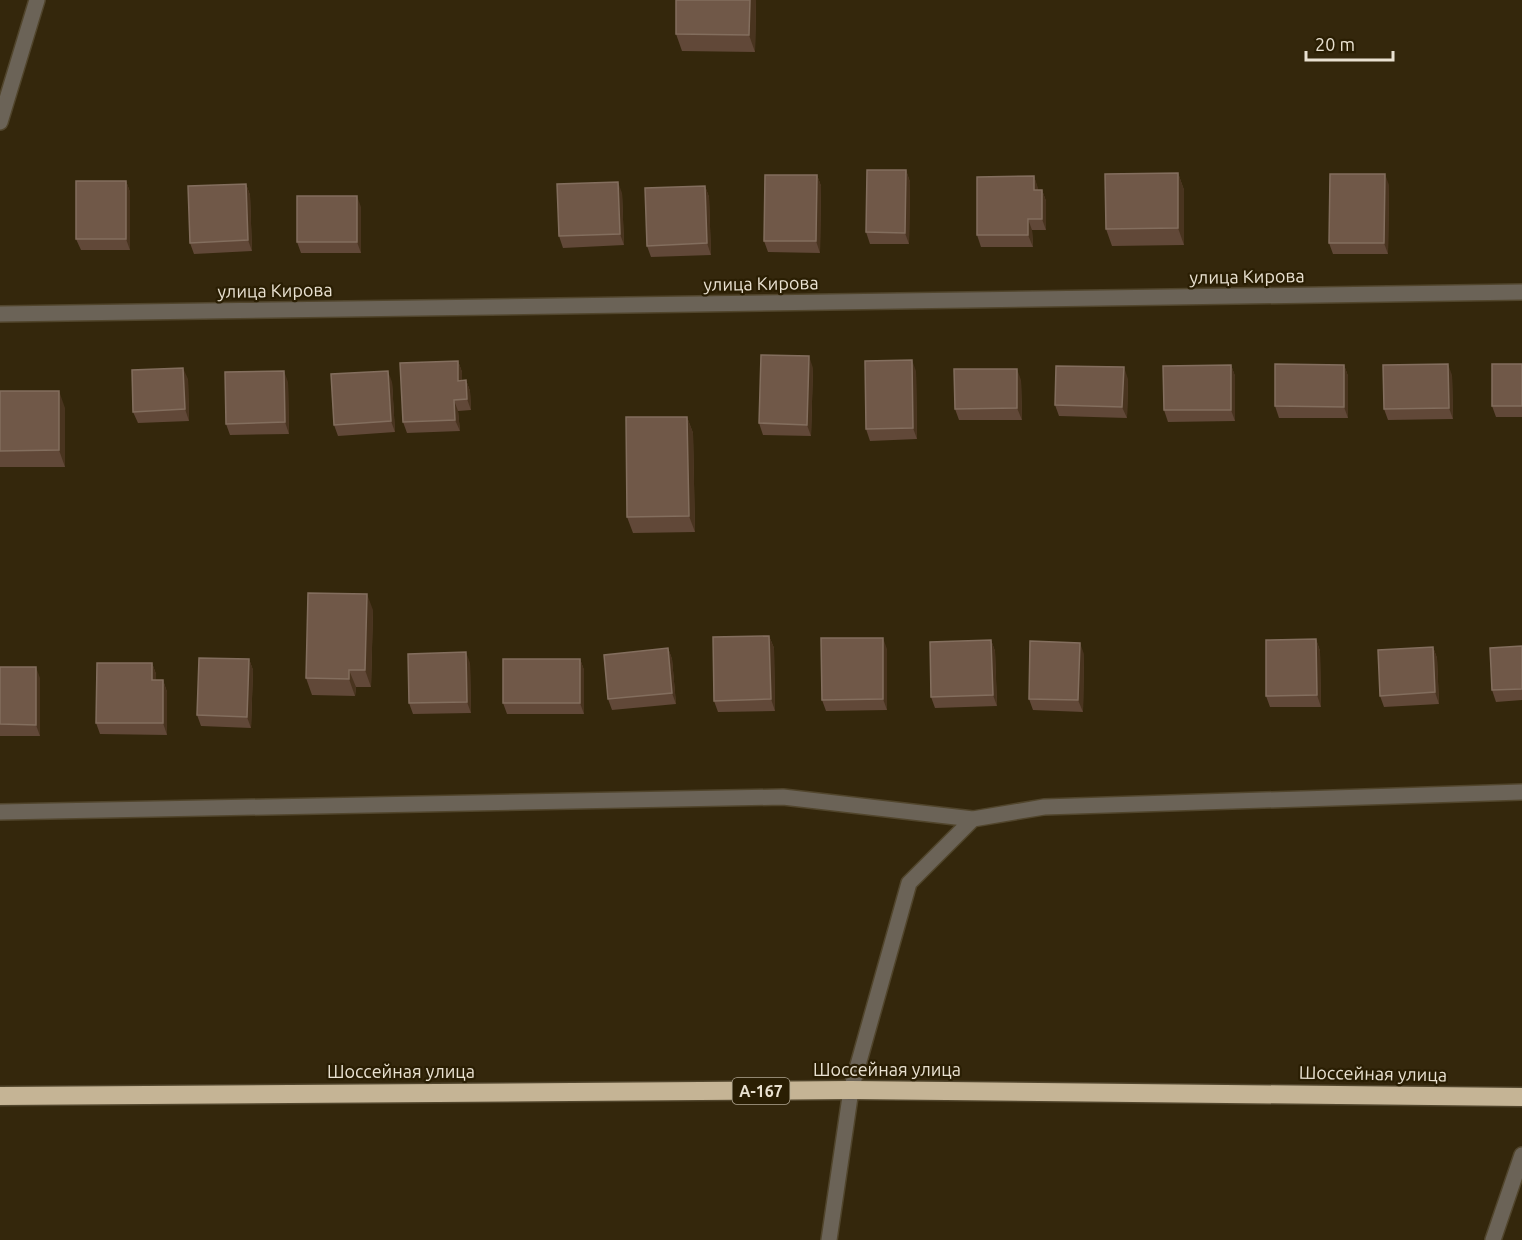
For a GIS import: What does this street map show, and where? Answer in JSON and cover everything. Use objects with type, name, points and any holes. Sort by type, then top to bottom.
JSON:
[{"type":"highway","name":"Шоссейная улица","points":[[0,1096],[851,1090],[1522,1097]]},
{"type":"street","points":[[0,122],[37,0]]},
{"type":"street","name":"улица Кирова","points":[[0,314],[1522,292]]},
{"type":"street","points":[[0,812],[783,797],[973,819],[1044,807],[1522,792]]},
{"type":"street","points":[[829,1240],[851,1090],[909,883],[973,819]]},
{"type":"street","points":[[1493,1240],[1522,1155]]},
{"type":"building","points":[[676,0],[750,0],[749,35],[676,34]]},
{"type":"building","points":[[867,170],[906,170],[905,233],[866,232]]},
{"type":"building","points":[[1178,173],[1178,228],[1106,229],[1105,174]]},
{"type":"building","points":[[1330,174],[1385,174],[1384,243],[1329,243]]},
{"type":"building","points":[[765,175],[817,175],[816,241],[764,241]]},
{"type":"building","points":[[1034,176],[1034,190],[1042,190],[1042,219],[1028,219],[1028,235],[977,235],[977,177]]},
{"type":"building","points":[[76,181],[126,181],[126,239],[76,239]]},
{"type":"building","points":[[618,182],[620,234],[559,236],[557,184]]},
{"type":"building","points":[[246,184],[248,240],[190,243],[188,186]]},
{"type":"building","points":[[705,186],[707,243],[647,246],[645,188]]},
{"type":"building","points":[[297,196],[357,196],[357,242],[297,242]]},
{"type":"building","points":[[761,355],[809,356],[807,425],[759,423]]},
{"type":"building","points":[[912,360],[913,428],[866,429],[865,361]]},
{"type":"building","points":[[458,361],[458,381],[466,380],[467,399],[454,400],[455,420],[403,422],[400,363]]},
{"type":"building","points":[[1275,364],[1344,365],[1344,407],[1275,406]]},
{"type":"building","points":[[1448,364],[1449,408],[1384,409],[1383,365]]},
{"type":"building","points":[[1492,364],[1522,364],[1522,406],[1492,406]]},
{"type":"building","points":[[1231,365],[1231,410],[1164,410],[1163,366]]},
{"type":"building","points":[[1056,366],[1124,367],[1122,407],[1055,405]]},
{"type":"building","points":[[183,368],[185,409],[133,412],[132,370]]},
{"type":"building","points":[[954,369],[1017,369],[1017,408],[955,409]]},
{"type":"building","points":[[284,371],[285,422],[226,424],[225,372]]},
{"type":"building","points":[[388,371],[391,421],[334,425],[331,374]]},
{"type":"building","points":[[0,391],[59,391],[59,450],[0,451]]},
{"type":"building","points":[[626,417],[687,417],[689,516],[627,517]]},
{"type":"building","points":[[308,593],[367,594],[365,670],[349,670],[349,679],[306,678]]},
{"type":"building","points":[[769,636],[771,699],[714,701],[713,637]]},
{"type":"building","points":[[821,638],[883,638],[883,699],[822,700]]},
{"type":"building","points":[[1316,639],[1317,695],[1266,696],[1266,640]]},
{"type":"building","points":[[991,640],[993,695],[931,697],[930,642]]},
{"type":"building","points":[[1030,641],[1080,643],[1078,700],[1029,699]]},
{"type":"building","points":[[1522,646],[1522,689],[1492,690],[1490,648]]},
{"type":"building","points":[[1433,647],[1435,692],[1380,696],[1378,650]]},
{"type":"building","points":[[668,648],[672,693],[608,699],[604,655]]},
{"type":"building","points":[[466,652],[467,702],[409,703],[408,654]]},
{"type":"building","points":[[199,658],[249,659],[247,717],[197,715]]},
{"type":"building","points":[[503,659],[580,659],[580,703],[503,703]]},
{"type":"building","points":[[97,663],[152,663],[152,680],[163,680],[163,723],[96,723]]},
{"type":"building","points":[[0,667],[36,667],[36,725],[0,724]]}]
